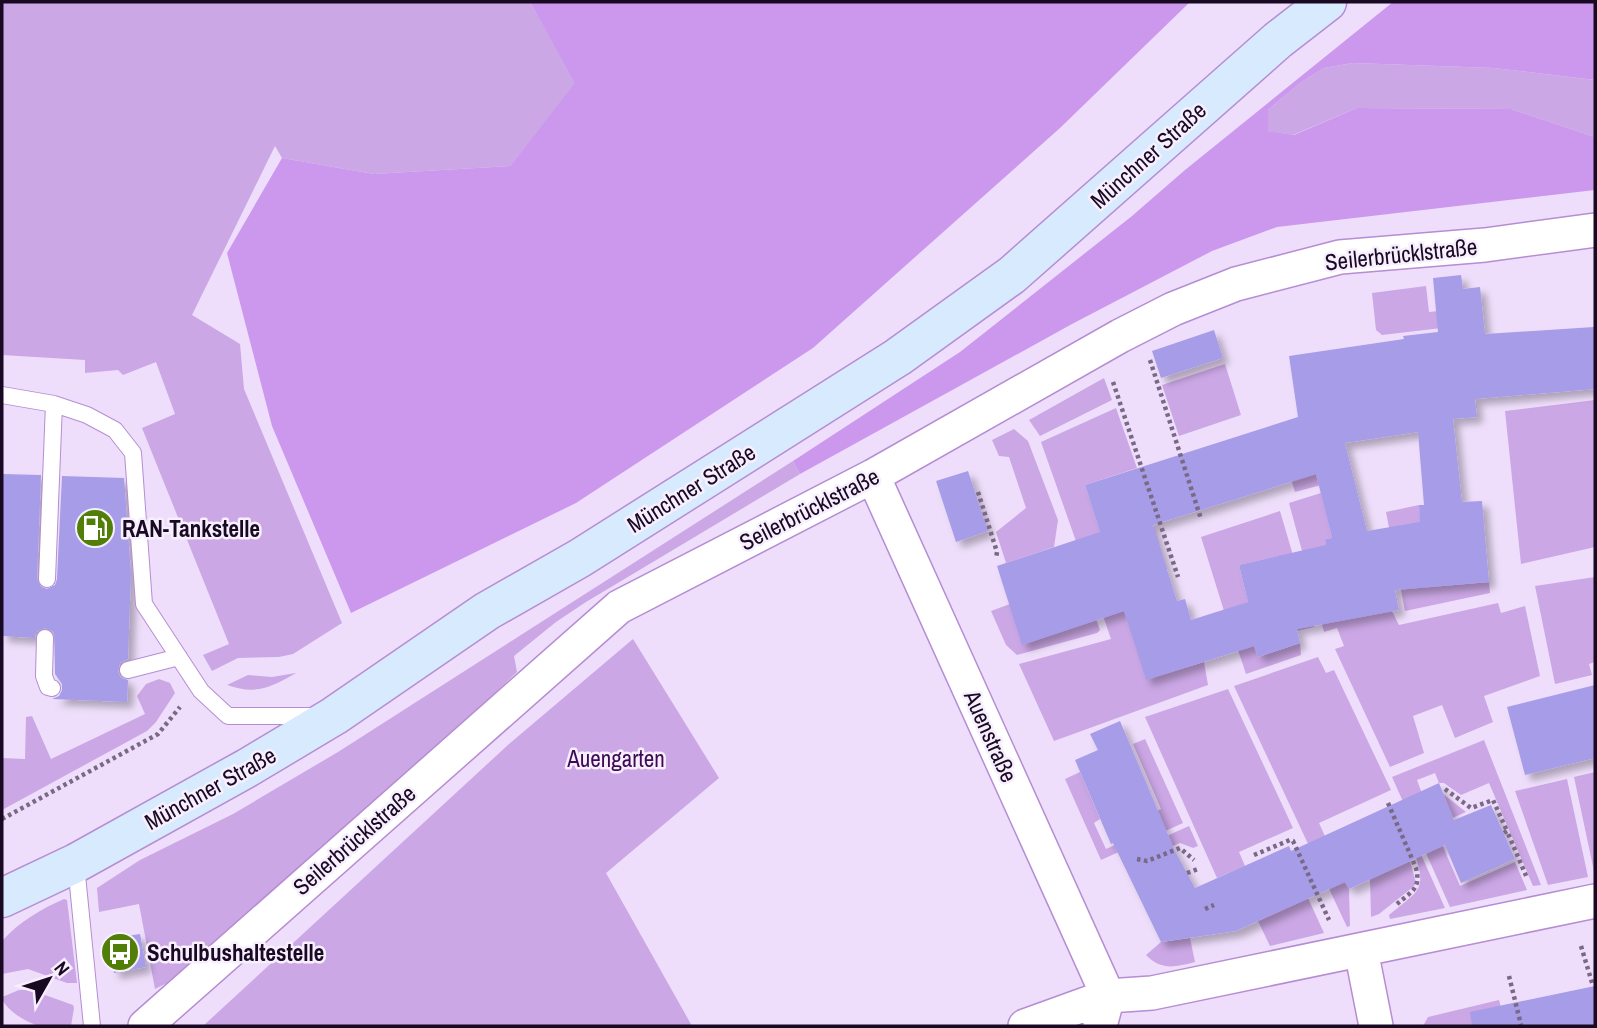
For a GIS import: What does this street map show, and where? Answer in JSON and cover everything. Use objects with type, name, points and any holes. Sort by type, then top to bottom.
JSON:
[{"type":"main road","name":"Münchner Straße","points":[[2,898],[76,863],[247,768],[334,716],[487,611],[580,558],[898,357],[1012,275],[1278,40],[1327,2]]},
{"type":"street","name":"Seilerbrücklstraße","points":[[145,1026],[619,607],[873,476],[1120,336],[1173,309],[1236,284],[1340,257],[1485,245],[1595,230]]},
{"type":"street","name":"Auenstraße","points":[[873,476],[1104,1011]]},
{"type":"street","points":[[1025,1026],[1104,1011],[1152,993],[1595,901]]},
{"type":"street","points":[[1364,950],[1376,1026]]},
{"type":"lane","points":[[2,395],[54,404],[87,415],[115,430],[133,453],[144,604],[201,691],[228,716],[334,716]]},
{"type":"lane","points":[[47,579],[54,404]]},
{"type":"lane","points":[[45,638],[44,676],[48,687],[52,688]]},
{"type":"lane","points":[[128,670],[179,657]]},
{"type":"lane","points":[[76,863],[92,1026]]},
{"type":"path","points":[[1149,355],[1201,519]]},
{"type":"path","points":[[1111,374],[1178,577]]},
{"type":"path","points":[[978,492],[997,552],[996,558]]},
{"type":"path","points":[[2,819],[158,734],[185,700]]},
{"type":"path","points":[[1445,789],[1471,808],[1493,800],[1541,913]]},
{"type":"path","points":[[1254,855],[1293,841],[1301,866],[1336,936],[1364,950],[1385,914],[1413,890],[1419,880],[1388,803]]},
{"type":"path","points":[[1138,859],[1147,861],[1181,848],[1194,860]]},
{"type":"path","points":[[1187,873],[1198,869]]},
{"type":"path","points":[[1205,909],[1214,905]]},
{"type":"path","points":[[1581,946],[1593,986]]},
{"type":"path","points":[[1508,976],[1521,1025]]},
{"type":"green space","points":[[2,2],[530,2],[576,83],[510,166],[374,174],[282,158],[275,146],[192,315],[240,344],[244,389],[342,623],[293,654],[238,658],[212,671],[203,655],[229,644],[142,428],[175,414],[156,362],[123,375],[118,370],[85,373],[85,360],[2,355]]},
{"type":"green space","points":[[1353,63],[1494,68],[1595,80],[1595,137],[1511,109],[1357,108],[1293,135],[1267,131],[1268,110],[1300,83],[1324,68]]},
{"type":"green space","points":[[1426,286],[1429,312],[1457,309],[1459,326],[1382,335],[1376,330],[1372,293]]},
{"type":"green space","points":[[1225,364],[1241,415],[1179,436],[1162,385]]},
{"type":"green space","points":[[1104,378],[1112,400],[1040,436],[1029,420]]},
{"type":"green space","points":[[1595,400],[1595,547],[1521,564],[1505,411]]},
{"type":"green space","points":[[1116,408],[1137,468],[1085,485],[1102,538],[1077,544],[1041,442]]},
{"type":"green space","points":[[1014,429],[1028,441],[1058,520],[1054,547],[1006,563],[996,532],[1026,508],[1009,457],[999,456],[992,440]]},
{"type":"green space","points":[[1300,435],[1325,484],[1295,492],[1279,440]]},
{"type":"green space","points":[[793,461],[800,474],[586,602],[514,656],[517,672],[466,721],[167,983],[155,989],[139,904],[99,912],[97,888],[140,860],[233,814],[338,752]]},
{"type":"green space","points":[[1321,493],[1332,538],[1325,539],[1329,563],[1392,611],[1399,625],[1498,603],[1501,613],[1525,606],[1540,676],[1484,696],[1493,722],[1455,738],[1442,705],[1413,716],[1424,753],[1390,767],[1335,649],[1344,646],[1337,628],[1324,632],[1289,503]]},
{"type":"green space","points":[[1419,505],[1426,587],[1489,582],[1490,593],[1405,611],[1386,512]]},
{"type":"green space","points":[[1280,511],[1314,627],[1297,631],[1279,556],[1239,565],[1248,602],[1224,611],[1201,537]]},
{"type":"green space","points":[[1154,527],[1167,569],[1121,584],[1133,638],[1146,679],[1204,662],[1208,685],[1054,741],[1019,664],[1111,639],[1086,566]]},
{"type":"green space","points":[[1072,550],[1100,630],[1017,655],[1006,645],[991,611],[1010,604]]},
{"type":"green space","points":[[1595,577],[1595,662],[1589,664],[1592,675],[1555,684],[1535,586]]},
{"type":"green space","points":[[1248,627],[1258,657],[1300,643],[1301,655],[1246,674],[1232,632]]},
{"type":"green space","name":"Auengarten","points":[[633,639],[719,778],[606,873],[692,1026],[203,1026],[509,744]]},
{"type":"green space","points":[[1318,657],[1326,673],[1334,670],[1391,790],[1319,823],[1349,889],[1350,926],[1347,927],[1234,686]]},
{"type":"green space","points":[[296,673],[278,683],[255,690],[227,685],[248,675],[272,677]]},
{"type":"green space","points":[[159,679],[170,683],[175,693],[147,731],[2,810],[2,758],[25,759],[26,717],[32,716],[51,759],[145,714],[137,696],[146,684]]},
{"type":"green space","points":[[1228,689],[1293,828],[1239,852],[1245,866],[1217,878],[1145,717]]},
{"type":"green space","points":[[1145,739],[1183,823],[1101,860],[1065,779],[1080,772],[1100,819],[1094,823],[1106,849],[1151,829],[1146,816],[1161,809],[1133,744]]},
{"type":"green space","points":[[1484,740],[1541,885],[1533,886],[1489,783],[1461,795],[1444,783],[1439,783],[1435,773],[1417,780],[1424,799],[1442,793],[1466,812],[1434,826],[1460,886],[1515,862],[1527,890],[1450,907],[1392,777]]},
{"type":"green space","points":[[1595,772],[1595,876],[1574,777]]},
{"type":"green space","points":[[1567,779],[1588,877],[1548,885],[1515,791]]},
{"type":"green space","points":[[1189,826],[1198,846],[1193,848],[1180,843],[1147,857],[1142,847]]},
{"type":"green space","points":[[1419,850],[1445,908],[1390,919],[1389,915],[1418,889],[1420,875],[1414,852]]},
{"type":"green space","points":[[1410,861],[1416,883],[1379,914],[1371,917],[1370,879]]},
{"type":"green space","points":[[1308,898],[1324,933],[1270,946],[1258,921]]},
{"type":"green space","points":[[64,899],[67,900],[77,983],[67,983],[28,969],[2,974],[2,941],[31,917]]},
{"type":"green space","points":[[1190,938],[1195,962],[1163,966],[1146,955],[1161,942]]},
{"type":"green space","points":[[19,990],[31,990],[73,1005],[71,1026],[41,1026],[18,1016],[2,997]]},
{"type":"green space","points":[[1499,1000],[1506,1026],[1423,1026],[1428,1017]]},
{"type":"shaded area","points":[[530,2],[1190,2],[1060,128],[813,348],[576,503],[351,613],[272,426],[227,253],[282,158],[374,174],[510,166],[575,83]]},
{"type":"shaded area","points":[[1393,2],[1595,2],[1595,80],[1494,68],[1353,63],[1324,68],[1300,83],[1268,110],[1268,131],[1294,135],[1357,108],[1511,109],[1595,137],[1595,190],[1277,227],[1212,251],[1072,324],[800,474],[793,461],[960,352],[1132,216]]},
{"type":"building","points":[[1461,275],[1463,289],[1480,287],[1485,334],[1594,327],[1595,389],[1475,399],[1477,417],[1453,419],[1462,502],[1482,501],[1489,582],[1395,590],[1399,610],[1297,629],[1300,643],[1258,657],[1254,646],[1146,680],[1124,611],[1022,645],[997,566],[1100,532],[1085,485],[1298,417],[1289,356],[1438,332],[1433,278]],"holes":[[[1418,432],[1424,505],[1419,505],[1420,522],[1367,531],[1345,443]],[[1316,474],[1332,538],[1325,539],[1326,545],[1239,565],[1248,602],[1191,620],[1185,599],[1177,601],[1153,525]]]},
{"type":"building","points":[[1214,330],[1223,358],[1161,378],[1152,351]]},
{"type":"building","points":[[968,471],[988,531],[956,542],[936,481]]},
{"type":"building","name":"RAN-Tankstelle","points":[[2,474],[41,475],[37,579],[41,587],[47,589],[55,585],[57,579],[62,476],[124,478],[131,573],[128,659],[120,663],[118,672],[121,678],[128,680],[127,702],[52,699],[59,696],[62,690],[62,684],[55,674],[54,632],[45,628],[36,632],[35,638],[2,636]]},
{"type":"building","points":[[1595,685],[1595,758],[1525,775],[1507,707]]},
{"type":"building","points":[[1120,721],[1175,851],[1195,888],[1289,846],[1291,851],[1439,783],[1454,820],[1491,805],[1515,859],[1461,883],[1445,845],[1349,889],[1345,882],[1236,931],[1161,942],[1113,843],[1111,844],[1075,760],[1098,750],[1090,734]]},
{"type":"building","points":[[140,934],[146,967],[114,973],[108,939]]},
{"type":"building","points":[[1595,986],[1595,1026],[1472,1026],[1470,1012]]},
{"type":"place","name":"RAN-Tankstelle","points":[[95,528]]},
{"type":"place","name":"Schulbushaltestelle","points":[[120,952]]}]
